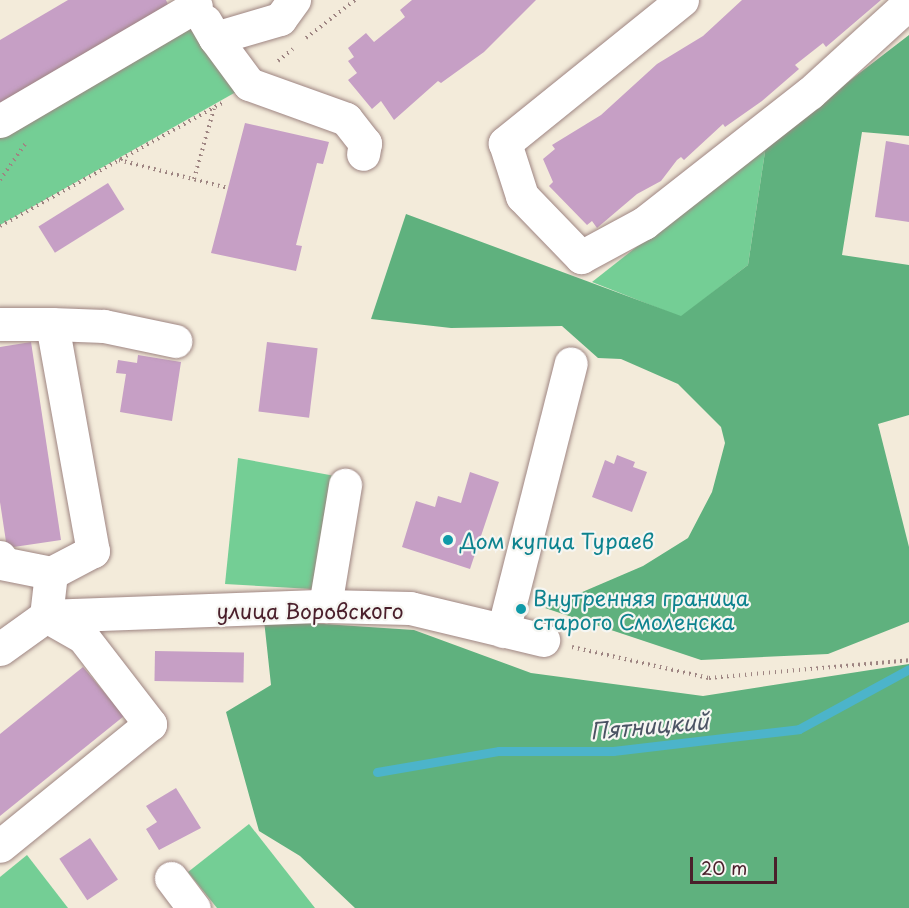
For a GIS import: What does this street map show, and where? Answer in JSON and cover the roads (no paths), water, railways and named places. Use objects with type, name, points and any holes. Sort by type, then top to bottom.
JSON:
[{"type":"street","points":[[215,38],[280,19],[294,0]]},
{"type":"street","points":[[682,0],[505,143],[522,196],[581,257],[653,216],[810,93],[909,3]]},
{"type":"street","points":[[0,122],[195,3],[215,38],[249,84],[346,119],[365,143],[363,154]]},
{"type":"street","points":[[0,324],[104,326],[175,341]]},
{"type":"street","points":[[0,557],[1,563],[51,573],[93,551],[52,324]]},
{"type":"street","points":[[503,631],[571,363]]},
{"type":"street","points":[[325,606],[345,485]]},
{"type":"street","points":[[0,649],[46,616],[51,573]]},
{"type":"street","name":"улица Воровского","points":[[46,616],[325,606],[410,608],[543,640]]},
{"type":"street","points":[[0,846],[150,724],[83,638],[46,616]]},
{"type":"street","points":[[171,878],[194,908]]},
{"type":"waterway","name":"Пятницкий","points":[[377,772],[499,751],[613,751],[799,729],[909,669]]},
{"type":"place","name":"Дом купца Тураев","points":[[448,540]]},
{"type":"place","name":"Внутренняя граница старого Смоленска","points":[[521,609]]}]
